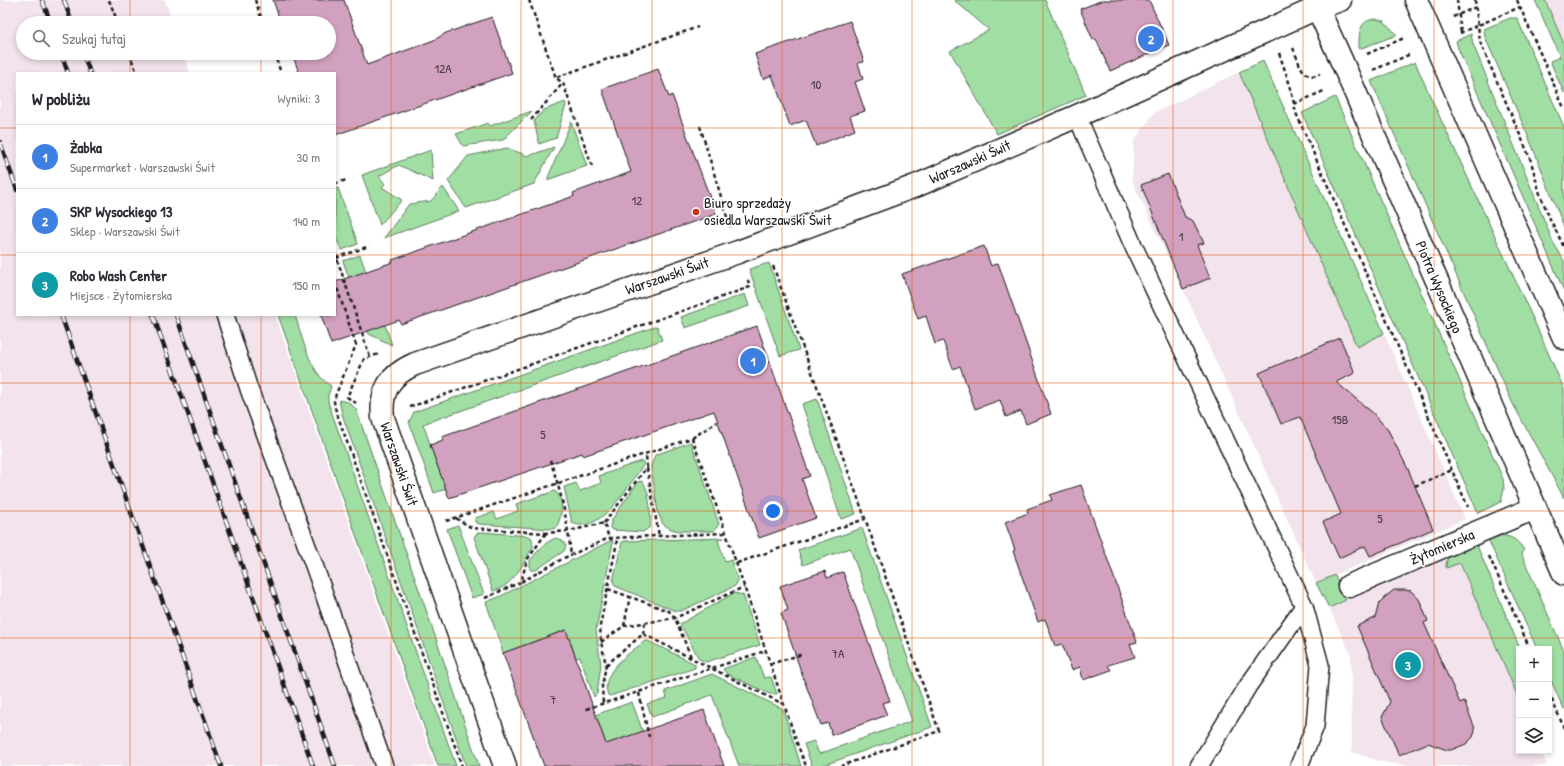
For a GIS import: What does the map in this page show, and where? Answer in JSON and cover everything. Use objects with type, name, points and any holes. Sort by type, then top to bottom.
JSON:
[{"type":"street","name":"Warszawski Świt","points":[[505,766],[383,418],[382,411],[388,384],[401,370],[414,364],[738,252],[911,187],[1077,116],[1320,3],[1340,0]]},
{"type":"street","points":[[1416,0],[1564,338]]},
{"type":"street","name":"Piotra Wysockiego","points":[[1320,3],[1346,72],[1564,574]]},
{"type":"street","name":"Żytomierska","points":[[1349,586],[1535,508]]},
{"type":"lane","points":[[1077,116],[1133,245],[1304,606],[1320,665],[1315,726],[1299,766]]},
{"type":"lane","points":[[225,316],[249,389],[384,766]]},
{"type":"lane","points":[[1199,766],[1248,686],[1304,606]]},
{"type":"path","points":[[109,0],[115,16]]},
{"type":"path","points":[[255,0],[261,16]]},
{"type":"path","points":[[529,0],[556,78],[563,83],[593,169]]},
{"type":"path","points":[[1457,0],[1461,33]]},
{"type":"path","points":[[1475,0],[1480,42],[1530,158],[1540,194],[1550,219],[1564,247]]},
{"type":"path","points":[[1517,0],[1564,108]]},
{"type":"path","points":[[1294,104],[1346,72],[1432,36],[1459,14],[1476,7]]},
{"type":"path","points":[[1292,45],[1304,73],[1309,76],[1313,77],[1346,72],[1432,36],[1461,33],[1520,7]]},
{"type":"path","points":[[556,78],[698,27]]},
{"type":"path","points":[[1277,49],[1290,85],[1294,104],[1302,128],[1529,646]]},
{"type":"path","points":[[132,60],[137,72]]},
{"type":"path","points":[[276,60],[281,72]]},
{"type":"path","points":[[531,120],[563,83]]},
{"type":"path","points":[[700,126],[730,230]]},
{"type":"path","points":[[336,184],[346,180]]},
{"type":"path","points":[[369,246],[336,258],[370,357]]},
{"type":"path","points":[[773,265],[866,519],[939,731],[841,766]]},
{"type":"path","points":[[407,409],[414,405],[750,287],[745,274]]},
{"type":"path","points":[[336,285],[356,344],[336,394],[334,401],[335,408],[462,766]]},
{"type":"path","points":[[647,467],[604,523],[569,531],[546,533],[472,528],[456,518],[692,438],[718,422]]},
{"type":"path","points":[[692,438],[737,563],[765,650],[806,766]]},
{"type":"path","points":[[646,453],[659,536]]},
{"type":"path","points":[[550,460],[559,484],[569,531],[571,556]]},
{"type":"path","points":[[1414,486],[1452,470]]},
{"type":"path","points":[[737,563],[866,519]]},
{"type":"path","points":[[603,704],[602,686],[606,665],[601,642],[600,626],[617,542],[609,538],[604,523]]},
{"type":"path","points":[[521,582],[527,560],[546,533]]},
{"type":"path","points":[[485,598],[521,582],[564,558],[609,538],[726,533]]},
{"type":"path","points":[[601,642],[624,626],[675,618],[744,587]]},
{"type":"path","points":[[608,589],[669,611],[675,618],[691,657]]},
{"type":"path","points":[[624,626],[630,596]]},
{"type":"path","points":[[606,665],[643,634],[644,623]]},
{"type":"path","points":[[643,634],[784,704]]},
{"type":"path","points":[[586,709],[639,693],[765,650]]},
{"type":"path","points":[[770,664],[803,654]]},
{"type":"path","points":[[639,693],[649,737]]},
{"type":"path","points":[[1552,700],[1564,728]]},
{"type":"shaded area","points":[[0,0],[165,0],[171,16],[16,16],[16,60],[185,60],[190,72],[16,72],[16,316],[275,316],[435,766],[0,766]]},
{"type":"shaded area","points":[[1545,0],[1564,0],[1564,44]]},
{"type":"shaded area","points":[[1239,72],[1357,346],[1384,333],[1465,519],[1316,583],[1183,289],[1132,181],[1134,141],[1154,113]]},
{"type":"shaded area","points":[[1455,552],[1516,692],[1516,754],[1542,754],[1547,766],[1411,766],[1382,762],[1352,752],[1351,655],[1329,608]]},
{"type":"green space","points":[[954,0],[1045,0],[1086,95],[997,134],[950,51],[989,30]]},
{"type":"green space","points":[[1535,0],[1545,0],[1564,44],[1564,93],[1550,61],[1560,57]]},
{"type":"green space","points":[[1510,18],[1517,18],[1564,127],[1564,227],[1531,143],[1485,37],[1484,29]]},
{"type":"green space","points":[[1376,19],[1384,21],[1397,35],[1359,49],[1359,38],[1363,25],[1370,20]]},
{"type":"green space","points":[[1471,34],[1473,44],[1553,242],[1564,261],[1564,291],[1458,48],[1456,41]]},
{"type":"green space","points":[[1263,61],[1384,333],[1357,347],[1239,72]]},
{"type":"green space","points":[[1415,62],[1564,389],[1564,498],[1512,402],[1371,81]]},
{"type":"green space","points":[[1335,97],[1503,479],[1504,489],[1501,502],[1478,513],[1302,113]]},
{"type":"green space","points":[[565,102],[566,105],[556,138],[539,144],[534,121],[544,110]]},
{"type":"green space","points":[[532,111],[503,140],[463,146],[456,134],[488,123],[490,126]]},
{"type":"green space","points":[[571,122],[587,166],[547,180]]},
{"type":"green space","points":[[554,147],[534,184],[466,208],[448,181],[468,156],[507,148],[528,156]]},
{"type":"green space","points":[[431,150],[433,181],[399,165],[379,176],[385,184],[382,187],[402,200],[380,225],[362,175]]},
{"type":"green space","points":[[443,187],[459,211],[384,238],[409,204],[431,201]]},
{"type":"green space","points":[[338,188],[358,244],[342,250],[336,239],[336,189]]},
{"type":"green space","points":[[360,255],[392,345],[369,334],[343,261]]},
{"type":"green space","points":[[769,263],[799,350],[780,356],[749,269]]},
{"type":"green space","points":[[745,294],[749,306],[685,328],[681,317]]},
{"type":"green space","points":[[278,316],[295,316],[312,364],[323,380],[331,386],[328,402],[456,766],[438,766]]},
{"type":"green space","points":[[657,326],[662,340],[423,424],[446,489],[434,493],[409,422],[414,412]]},
{"type":"green space","points":[[817,399],[856,514],[841,519],[802,404]]},
{"type":"green space","points":[[339,400],[348,402],[356,409],[479,766],[466,766],[342,414]]},
{"type":"green space","points":[[691,442],[719,524],[714,531],[679,531],[671,529],[663,524],[658,513],[651,466],[655,455]]},
{"type":"green space","points":[[641,461],[644,464],[622,495],[604,515],[593,522],[583,525],[572,523],[564,487],[576,483],[580,491],[601,483],[599,476]]},
{"type":"green space","points":[[641,481],[646,488],[648,495],[650,527],[643,532],[612,530],[610,528],[611,521],[638,482]]},
{"type":"green space","points":[[555,491],[560,499],[562,509],[556,528],[551,529],[479,524],[475,522],[475,518],[494,512],[497,519],[518,511],[516,504]]},
{"type":"green space","points":[[458,525],[484,594],[472,598],[447,529]]},
{"type":"green space","points":[[862,528],[932,727],[821,766],[812,766],[804,744],[814,741],[819,754],[912,721],[850,548],[803,565],[798,550]]},
{"type":"green space","points":[[482,532],[529,536],[532,538],[533,547],[517,573],[507,584],[493,591],[474,537],[477,533]]},
{"type":"green space","points":[[1497,535],[1513,538],[1524,550],[1521,553],[1564,651],[1564,710],[1552,683],[1552,646],[1536,646],[1488,539]]},
{"type":"green space","points":[[556,538],[562,540],[566,546],[564,551],[536,570],[530,570],[530,561],[535,554],[544,545]]},
{"type":"green space","points":[[724,538],[718,540],[725,562],[731,560],[738,581],[735,586],[681,611],[676,611],[615,586],[613,581],[622,542]]},
{"type":"green space","points":[[610,541],[613,542],[596,630],[601,665],[597,694],[594,697],[580,657],[576,658],[566,630],[503,653],[486,602],[499,597]]},
{"type":"green space","points":[[1476,543],[1519,646],[1516,646],[1516,692],[1460,563],[1446,568],[1448,558],[1456,551]]},
{"type":"green space","points":[[1335,575],[1346,600],[1329,608],[1316,583]]},
{"type":"green space","points":[[734,593],[743,595],[760,645],[706,662],[699,659],[680,624]]},
{"type":"green space","points":[[645,641],[648,641],[695,664],[695,668],[610,696],[608,695],[606,687],[612,671],[624,657]]},
{"type":"green space","points":[[756,657],[764,678],[771,677],[777,694],[770,694],[727,674],[723,669]]},
{"type":"green space","points":[[712,674],[783,709],[801,766],[739,766],[712,695],[652,717],[647,704],[667,698],[665,691]]},
{"type":"green space","points":[[632,702],[643,732],[609,752],[595,715]]},
{"type":"building","points":[[273,0],[344,0],[367,65],[434,40],[446,33],[492,17],[512,73],[336,135],[336,72],[299,72],[294,60],[336,60],[336,16],[279,16]]},
{"type":"building","points":[[1103,0],[1149,0],[1169,45],[1110,71],[1096,39],[1093,40],[1080,9]]},
{"type":"building","points":[[850,21],[864,62],[858,63],[863,79],[855,82],[865,111],[850,116],[855,130],[816,146],[806,120],[790,126],[772,75],[763,79],[755,54]]},
{"type":"building","points":[[658,69],[669,97],[672,95],[716,214],[401,324],[399,320],[331,344],[321,316],[336,316],[336,282],[393,262],[392,260],[574,196],[573,193],[631,172],[602,89]]},
{"type":"building","points":[[1168,174],[1185,217],[1193,221],[1204,243],[1197,245],[1210,278],[1183,289],[1141,185]]},
{"type":"building","points":[[984,246],[991,266],[998,263],[1051,414],[1026,424],[1021,411],[1006,417],[1000,400],[975,409],[960,366],[953,369],[943,341],[935,344],[926,316],[918,319],[902,274]]},
{"type":"building","points":[[757,326],[810,476],[802,479],[816,518],[759,538],[714,411],[583,456],[582,453],[449,498],[430,445],[443,440],[442,437]]},
{"type":"building","points":[[1340,338],[1355,373],[1336,382],[1374,414],[1388,430],[1408,469],[1433,529],[1370,556],[1365,546],[1339,558],[1323,522],[1341,514],[1300,417],[1281,424],[1259,373]]},
{"type":"building","points":[[1081,485],[1137,642],[1130,644],[1135,657],[1108,665],[1111,670],[1083,680],[1080,667],[1072,670],[1062,644],[1055,646],[1045,619],[1038,622],[1013,551],[1015,550],[1005,522],[1028,513],[1027,509],[1052,500],[1050,495]]},
{"type":"building","points":[[825,571],[827,578],[843,572],[890,701],[882,703],[887,715],[832,735],[828,723],[821,725],[781,613],[788,610],[780,586]]},
{"type":"building","points":[[1394,590],[1411,591],[1419,599],[1428,621],[1424,623],[1460,703],[1464,701],[1474,726],[1475,731],[1473,737],[1466,744],[1451,750],[1447,750],[1428,743],[1399,755],[1382,717],[1390,702],[1357,626],[1375,618],[1379,603]]},
{"type":"building","points":[[566,630],[606,744],[704,710],[724,766],[544,766],[503,653]]},
{"type":"railway","points":[[42,0],[48,16]]},
{"type":"railway","points":[[64,0],[70,16]]},
{"type":"railway","points":[[63,60],[68,72]]},
{"type":"railway","points":[[85,60],[90,72]]},
{"type":"railway","points":[[0,142],[16,187]]},
{"type":"railway","points":[[61,316],[221,766]]},
{"type":"railway","points":[[153,316],[313,766]]},
{"type":"railway","points":[[176,316],[335,766]]},
{"type":"place","name":"SKP Wysockiego 13","points":[[1151,39]]},
{"type":"place","name":"Biuro sprzedaży osiedla Warszawski Świt","points":[[696,212]]},
{"type":"place","name":"Żabka","points":[[753,361]]},
{"type":"place","name":"Robo Wash Center","points":[[1408,665]]}]
